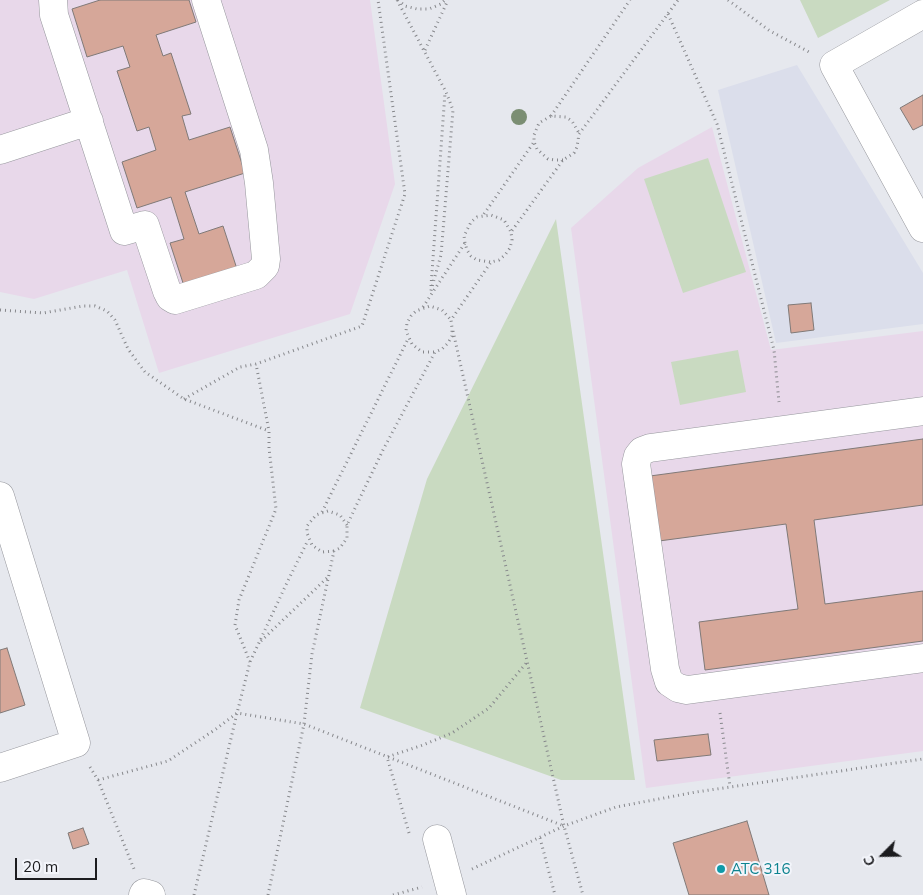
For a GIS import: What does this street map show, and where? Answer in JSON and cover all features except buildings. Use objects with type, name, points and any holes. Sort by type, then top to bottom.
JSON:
[{"type":"lane","points":[[53,0],[54,15],[124,231],[145,224],[167,291],[170,297],[175,300],[261,272],[265,266],[266,259],[254,150],[206,0]]},
{"type":"lane","points":[[923,14],[834,65],[923,228]]},
{"type":"lane","points":[[0,150],[89,122]]},
{"type":"lane","points":[[923,411],[650,448],[642,451],[638,456],[636,464],[663,660],[669,682],[678,688],[687,690],[923,658]]},
{"type":"lane","points":[[0,496],[76,744],[0,768]]},
{"type":"lane","points":[[437,839],[450,888]]},
{"type":"lane","points":[[143,895],[144,893],[151,895]]},
{"type":"path","points":[[184,399],[240,367],[256,364],[362,326],[405,194],[378,0]]},
{"type":"path","points":[[397,0],[406,6],[418,9],[429,9],[447,0]]},
{"type":"path","points":[[397,0],[446,92],[453,110],[441,256],[430,294]]},
{"type":"path","points":[[424,51],[447,0]]},
{"type":"path","points":[[484,215],[534,142],[539,123],[551,116],[630,0]]},
{"type":"path","points":[[511,232],[562,160],[574,153],[579,134],[678,0]]},
{"type":"path","points":[[728,0],[770,31],[834,65]]},
{"type":"path","points":[[668,13],[716,124],[774,350],[782,430]]},
{"type":"path","points":[[430,294],[446,92]]},
{"type":"path","points":[[551,116],[566,117],[572,121],[579,134]]},
{"type":"path","points":[[534,142],[537,149],[548,159],[562,160]]},
{"type":"path","points":[[423,307],[464,243],[466,228],[471,222],[477,217],[491,215],[504,220],[511,232],[510,248],[499,260],[491,262],[477,260],[471,256],[464,243]]},
{"type":"path","points":[[451,320],[491,262]]},
{"type":"path","points":[[0,310],[44,313],[83,306],[95,306],[107,311],[115,320],[128,349],[145,372],[184,399],[268,431]]},
{"type":"path","points":[[322,512],[408,339],[407,324],[416,311],[423,307],[430,306],[442,310],[451,320],[564,826],[583,895]]},
{"type":"path","points":[[408,339],[422,352],[435,352],[442,349],[448,343],[452,336],[452,328]]},
{"type":"path","points":[[347,525],[340,515],[334,512],[316,514],[308,526],[306,533],[308,540],[322,552],[334,551],[340,548],[347,538],[347,525],[383,450],[435,352]]},
{"type":"path","points":[[250,662],[235,625],[239,600],[276,509],[268,431],[256,364]]},
{"type":"path","points":[[194,895],[250,662],[308,540]]},
{"type":"path","points":[[268,895],[304,724],[312,654],[334,551]]},
{"type":"path","points":[[260,642],[329,576]]},
{"type":"path","points":[[387,757],[452,733],[490,708],[527,661]]},
{"type":"path","points":[[716,686],[730,787]]},
{"type":"path","points":[[98,780],[168,761],[237,713],[304,724],[564,826]]},
{"type":"path","points":[[76,744],[98,780],[125,848]]},
{"type":"path","points":[[387,757],[412,844],[437,839]]},
{"type":"path","points":[[393,895],[450,888],[540,837],[564,826],[616,808],[696,792],[923,759]]},
{"type":"path","points":[[540,837],[555,895]]},
{"type":"shaded area","points":[[0,0],[370,0],[395,184],[350,314],[159,373],[127,270],[34,299],[0,292]]},
{"type":"shaded area","points":[[797,65],[923,273],[923,324],[776,343],[718,90]]},
{"type":"shaded area","points":[[712,127],[771,350],[923,331],[923,751],[646,788],[571,228],[638,168]]},
{"type":"green space","points":[[800,0],[890,0],[818,38]]},
{"type":"green space","points":[[708,158],[746,272],[683,293],[644,179]]},
{"type":"green space","points":[[556,219],[635,780],[561,780],[360,708],[427,479]]},
{"type":"green space","points":[[738,350],[746,392],[680,405],[671,362]]},
{"type":"place","name":"АТС 316","points":[[721,869]]}]
